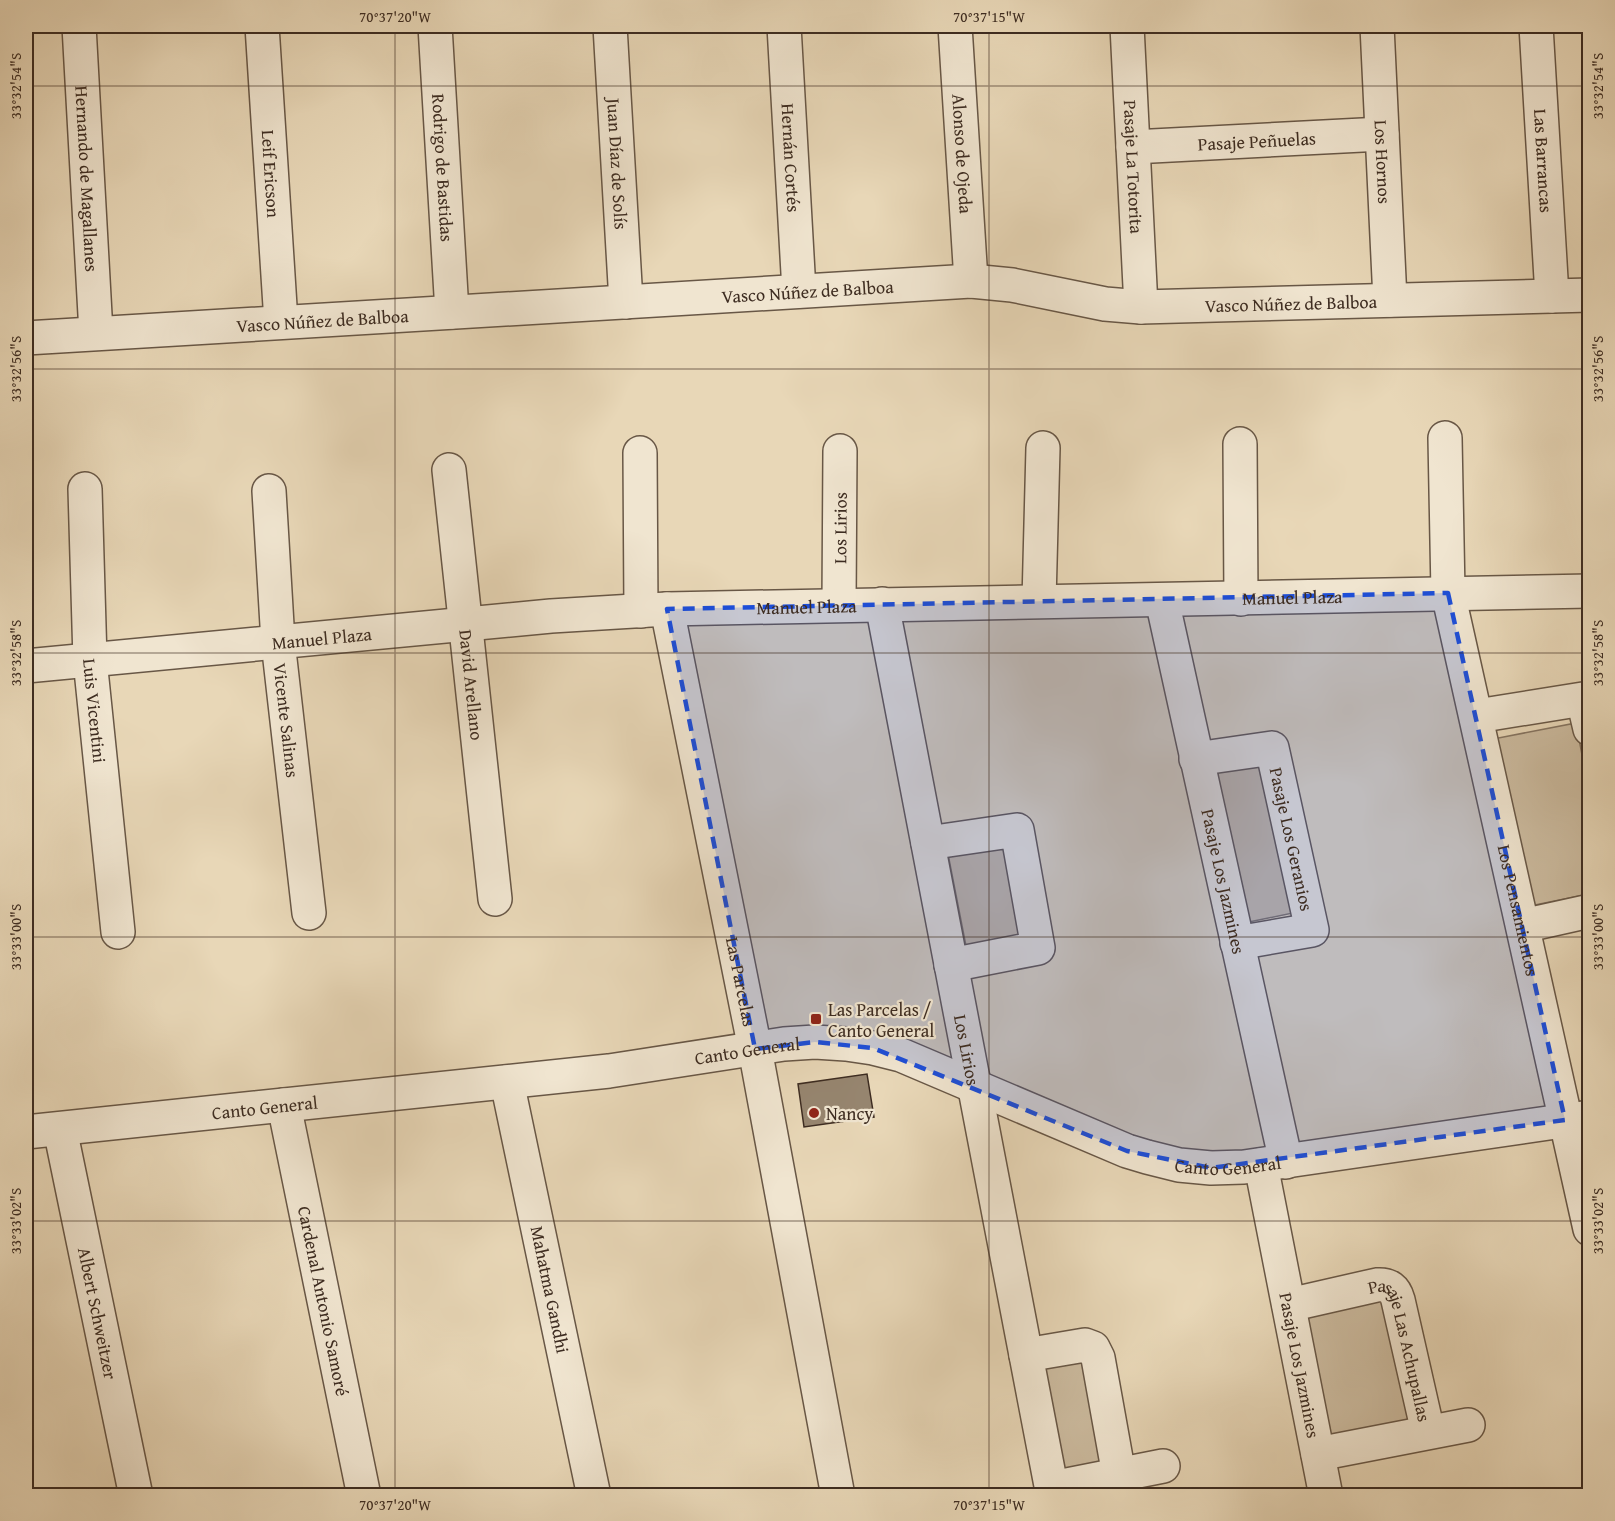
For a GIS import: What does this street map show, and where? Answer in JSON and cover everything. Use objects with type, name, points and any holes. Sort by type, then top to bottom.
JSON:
[{"type":"street","name":"Hernando de Magallanes","points":[[79,26],[96,333]]},
{"type":"street","name":"Leif Ericson","points":[[262,26],[281,322]]},
{"type":"street","name":"Rodrigo de Bastidas","points":[[435,26],[452,312]]},
{"type":"street","name":"Juan Díaz de Solís","points":[[610,26],[626,302]]},
{"type":"street","name":"Hernán Cortés","points":[[784,26],[799,291]]},
{"type":"street","name":"Alonso de Ojeda","points":[[955,26],[971,281]]},
{"type":"street","name":"Pasaje La Totorita","points":[[1127,26],[1141,307]]},
{"type":"street","name":"Los Hornos","points":[[1377,26],[1390,300]]},
{"type":"street","name":"Las Barrancas","points":[[1536,26],[1552,296]]},
{"type":"street","name":"Pasaje Peñuelas","points":[[1133,147],[1382,134]]},
{"type":"street","name":"Vasco Núñez de Balboa","points":[[26,338],[971,281],[1012,285],[1105,304],[1141,307],[1590,295]]},
{"type":"street","name":"Los Pensamientos","points":[[1445,438],[1449,593],[1523,926],[1577,1118],[1590,1229]]},
{"type":"street","points":[[1240,444],[1241,599]]},
{"type":"street","points":[[1039,601],[1043,448]]},
{"type":"street","name":"Los Lirios","points":[[839,604],[840,451]]},
{"type":"street","name":"Las Parcelas","points":[[640,453],[654,610],[754,1049],[838,1496]]},
{"type":"street","name":"David Arellano","points":[[449,470],[495,899]]},
{"type":"street","name":"Luis Vicentini","points":[[85,489],[90,660],[118,932]]},
{"type":"street","name":"Vicente Salinas","points":[[269,490],[278,642],[309,913]]},
{"type":"street","name":"Manuel Plaza","points":[[26,666],[550,616],[654,610],[839,604],[1241,599],[1590,591]]},
{"type":"street","name":"Pasaje Los Jazmines","points":[[1162,600],[1237,944],[1273,1163],[1289,1305],[1326,1496]]},
{"type":"street","name":"Los Lirios","points":[[882,604],[1052,1492]]},
{"type":"street","points":[[1477,716],[1583,699],[1590,729]]},
{"type":"street","name":"Pasaje Los Geranios","points":[[1196,759],[1272,748],[1275,760],[1312,930],[1237,944]]},
{"type":"street","points":[[928,843],[1017,830],[1038,948],[951,965]]},
{"type":"street","points":[[1523,926],[1590,911]]},
{"type":"street","name":"Canto General","points":[[26,1132],[659,1065],[784,1044],[815,1042],[873,1048],[901,1055],[1127,1151],[1179,1165],[1211,1168],[1273,1163],[1577,1118]]},
{"type":"street","name":"Mahatma Gandhi","points":[[507,1082],[594,1496]]},
{"type":"street","name":"Cardenal Antonio Samoré","points":[[284,1105],[364,1496]]},
{"type":"street","name":"Albert Schweitzer","points":[[60,1129],[136,1496]]},
{"type":"street","name":"Pasaje Las Achupallas","points":[[1289,1305],[1377,1285],[1390,1287],[1396,1292],[1428,1432]]},
{"type":"street","points":[[1026,1354],[1085,1345],[1093,1348],[1098,1358],[1119,1474]]},
{"type":"street","name":"Pasaje Las Achupallas","points":[[1318,1454],[1468,1425]]},
{"type":"street","points":[[1052,1492],[1119,1474],[1163,1466]]},
{"type":"highlighted area","points":[[1448,593],[1565,1120],[1211,1168],[1127,1151],[873,1048],[815,1042],[755,1049],[667,609]]},
{"type":"shaded area","points":[[1576,723],[1589,792],[1589,894],[1525,907],[1493,739]]},
{"type":"shaded area","points":[[1262,759],[1293,913],[1239,924],[1208,770]]},
{"type":"shaded area","points":[[1009,842],[1027,934],[966,946],[948,854]]},
{"type":"shaded area","points":[[1374,1295],[1386,1301],[1413,1411],[1406,1430],[1330,1449],[1303,1316]]},
{"type":"shaded area","points":[[1082,1353],[1108,1460],[1064,1472],[1043,1359]]},
{"type":"building","points":[[867,1074],[874,1117],[804,1127],[798,1084]]},
{"type":"place","name":"Las Parcelas / Canto General","points":[[816,1019]]},
{"type":"place","name":"Nancy","points":[[814,1113]]}]
